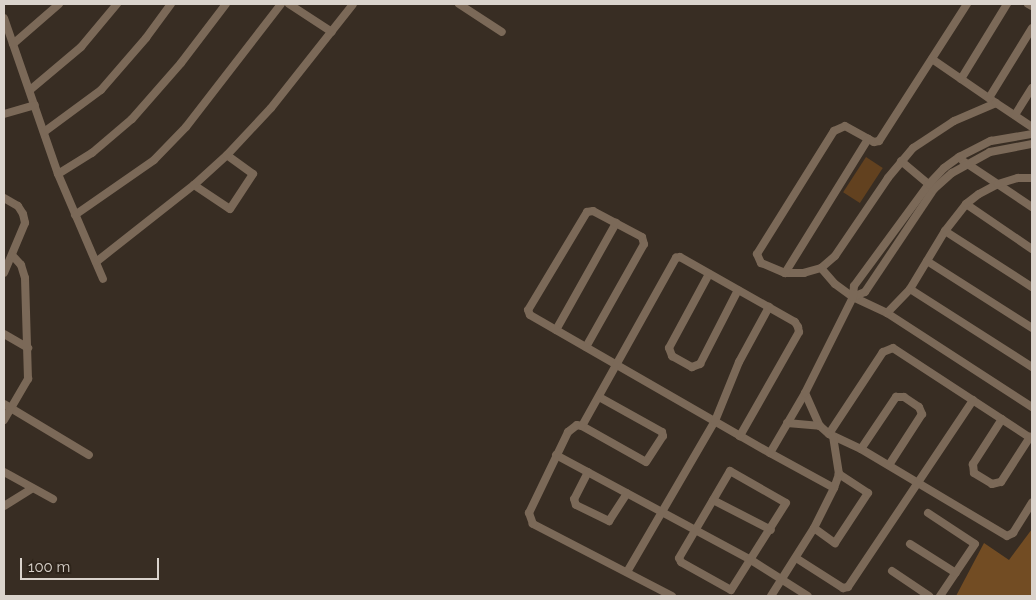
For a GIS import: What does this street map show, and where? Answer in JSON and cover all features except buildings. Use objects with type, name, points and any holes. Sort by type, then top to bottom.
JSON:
[{"type":"street","points":[[13,44],[58,4]]},
{"type":"street","points":[[30,90],[81,47],[117,4]]},
{"type":"street","points":[[44,132],[101,90],[146,38],[171,4]]},
{"type":"street","points":[[58,174],[92,153],[132,119],[181,63],[226,4]]},
{"type":"street","points":[[75,215],[154,160],[186,127],[281,4]]},
{"type":"street","points":[[290,4],[332,32]]},
{"type":"street","points":[[96,262],[194,184],[227,155],[270,108],[332,32],[352,4]]},
{"type":"street","points":[[459,4],[502,32]]},
{"type":"street","points":[[966,4],[879,141],[874,142],[845,126],[834,131],[757,254],[761,264],[785,273],[804,273],[821,268],[840,249],[901,161],[913,148],[932,133],[996,103]]},
{"type":"street","points":[[961,79],[1007,4]]},
{"type":"street","points":[[1028,4],[1032,6]]},
{"type":"street","points":[[4,18],[58,174],[103,279]]},
{"type":"street","points":[[989,98],[1032,28]]},
{"type":"street","points":[[932,59],[1032,127]]},
{"type":"street","points":[[1015,115],[1032,88]]},
{"type":"street","points":[[4,114],[35,105]]},
{"type":"street","points":[[853,298],[865,292],[900,240],[944,168],[959,156],[991,141],[1032,134]]},
{"type":"street","points":[[785,273],[868,138]]},
{"type":"street","points":[[770,453],[805,393],[853,298],[854,286],[932,186],[965,164],[990,152],[1032,144]]},
{"type":"street","points":[[194,184],[230,209],[253,174],[227,155]]},
{"type":"street","points":[[959,156],[965,164],[1032,206]]},
{"type":"street","points":[[901,161],[932,186]]},
{"type":"street","points":[[888,313],[910,289],[945,232],[966,204],[979,194],[998,184],[1018,178],[1032,178]]},
{"type":"street","points":[[4,198],[18,206],[23,214],[25,223],[13,256],[4,273]]},
{"type":"street","points":[[966,204],[1032,249]]},
{"type":"street","points":[[586,347],[644,244],[642,237],[592,211],[587,212],[528,310],[530,315],[740,436],[834,488]]},
{"type":"street","points":[[556,330],[616,223]]},
{"type":"street","points":[[945,232],[1032,287]]},
{"type":"street","points":[[892,235],[900,240]]},
{"type":"street","points":[[4,420],[7,406],[28,380],[25,278],[21,265],[13,256]]},
{"type":"street","points":[[582,426],[674,260],[680,257],[795,322],[799,332],[740,436]]},
{"type":"street","points":[[927,261],[1032,328]]},
{"type":"street","points":[[821,268],[835,284],[853,298],[888,313],[1032,407]]},
{"type":"street","points":[[709,274],[669,348],[672,356],[692,367],[700,364],[738,290]]},
{"type":"street","points":[[910,289],[1032,367]]},
{"type":"street","points":[[627,572],[715,421],[739,362],[769,307]]},
{"type":"street","points":[[4,334],[28,348]]},
{"type":"street","points":[[771,596],[814,528],[834,488],[839,474],[831,436],[883,352],[893,348],[973,400],[1002,419],[1031,438],[1001,482],[992,484],[974,473],[973,464],[1002,419]]},
{"type":"street","points":[[805,393],[820,426],[831,436],[861,449],[1007,536],[1013,533],[1032,502]]},
{"type":"street","points":[[598,397],[662,432],[663,436],[646,462],[582,426],[577,425],[572,428],[556,456],[529,513],[530,520],[672,596]]},
{"type":"street","points":[[861,449],[896,397],[904,397],[919,407],[922,414],[889,465]]},
{"type":"street","points":[[796,558],[846,588],[919,483],[973,400]]},
{"type":"street","points":[[7,406],[90,455]]},
{"type":"street","points":[[787,423],[820,426]]},
{"type":"street","points":[[556,456],[751,560],[804,595]]},
{"type":"street","points":[[732,471],[786,503],[771,530],[733,588],[730,589],[680,560],[713,500],[728,474],[732,471]]},
{"type":"street","points":[[4,472],[31,489],[52,499]]},
{"type":"street","points":[[588,472],[574,499],[576,505],[609,521],[627,493]]},
{"type":"street","points":[[814,528],[836,542],[868,493],[839,474]]},
{"type":"street","points":[[4,506],[31,489]]},
{"type":"street","points":[[713,500],[771,530]]},
{"type":"street","points":[[928,513],[974,544],[940,596]]},
{"type":"street","points":[[910,544],[956,573]]},
{"type":"street","points":[[892,571],[929,596]]},
{"type":"shaded area","points":[[866,157],[883,168],[860,203],[843,192]]},
{"type":"shaded area","points":[[1032,529],[1032,596],[956,596],[984,543],[1009,560]]}]
